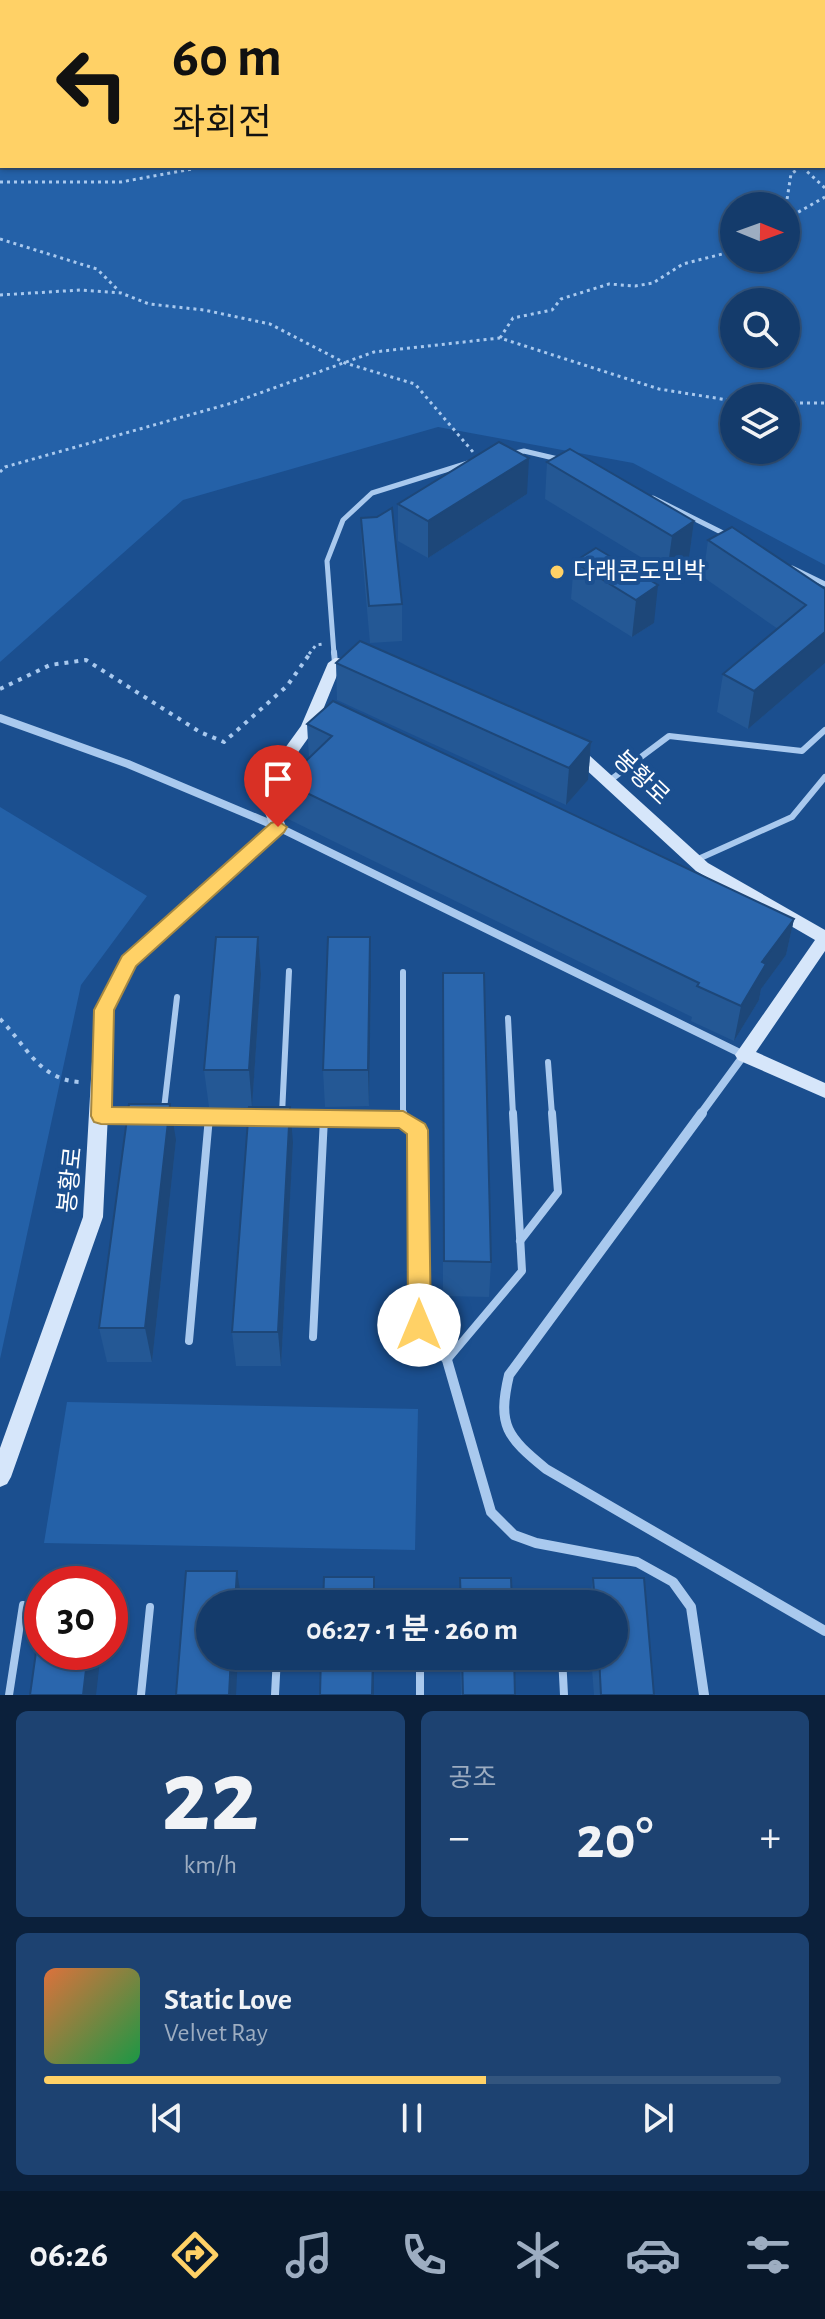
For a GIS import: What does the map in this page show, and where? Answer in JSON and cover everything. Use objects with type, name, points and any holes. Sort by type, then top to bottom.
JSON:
[{"type":"street","points":[[278,827],[266,794],[277,770],[308,727],[335,663],[373,664]]},
{"type":"street","points":[[0,718],[128,764],[278,827],[744,1055],[825,1091]]},
{"type":"street","name":"봉황로","points":[[561,744],[575,750],[695,861],[825,938],[744,1055]]},
{"type":"street","name":"봉황로","points":[[0,1477],[93,1217],[101,1116],[104,1010],[129,961],[278,827]]},
{"type":"street","points":[[744,1055],[509,1375],[500,1407],[509,1439],[546,1469],[825,1631]]},
{"type":"street","points":[[101,1116],[403,1119],[418,1130],[419,1325],[447,1360],[491,1512],[514,1535],[536,1543],[637,1562],[673,1582],[691,1607],[699,1641],[704,1695]]},
{"type":"lane","points":[[509,454],[524,451],[565,461]]},
{"type":"lane","points":[[335,663],[327,561],[343,520],[372,493],[479,459]]},
{"type":"lane","points":[[647,495],[743,543]]},
{"type":"lane","points":[[784,564],[825,584]]},
{"type":"lane","points":[[609,781],[669,736],[802,751],[825,730]]},
{"type":"lane","points":[[695,861],[792,817],[825,777]]},
{"type":"lane","points":[[282,1118],[289,971]]},
{"type":"lane","points":[[403,972],[403,1119]]},
{"type":"lane","points":[[163,1116],[177,997]]},
{"type":"lane","points":[[447,1360],[522,1271],[508,1018]]},
{"type":"lane","points":[[520,1241],[558,1192],[548,1062]]},
{"type":"lane","points":[[189,1341],[209,1117]]},
{"type":"lane","points":[[313,1337],[324,1118]]},
{"type":"lane","points":[[9,1695],[23,1605]]},
{"type":"lane","points":[[141,1695],[150,1607]]},
{"type":"lane","points":[[275,1695],[276,1670]]},
{"type":"lane","points":[[420,1670],[420,1695]]},
{"type":"lane","points":[[563,1670],[564,1695]]},
{"type":"path","points":[[0,182],[121,182],[198,168]]},
{"type":"path","points":[[788,192],[791,174],[798,168]]},
{"type":"path","points":[[802,168],[825,188]]},
{"type":"path","points":[[800,214],[813,200],[825,197]]},
{"type":"path","points":[[0,239],[97,269],[121,293]]},
{"type":"path","points":[[500,338],[509,320],[552,310],[561,299],[609,284],[644,285],[660,280],[683,264],[720,255]]},
{"type":"path","points":[[0,295],[80,290],[121,293],[149,304],[204,310],[270,324],[345,363],[415,384],[479,459]]},
{"type":"path","points":[[0,472],[2,467],[232,403],[386,349],[500,338],[659,389],[720,399]]},
{"type":"path","points":[[800,403],[823,404]]},
{"type":"path","points":[[0,689],[50,665],[86,660],[200,732],[224,742],[287,686],[316,645],[334,642]]},
{"type":"path","points":[[0,1019],[42,1071],[74,1083],[102,1079]]},
{"type":"shaded area","points":[[0,168],[825,168],[825,565],[633,463],[438,427],[183,500],[0,662]]},
{"type":"shaded area","points":[[0,807],[147,896],[81,985],[0,1359]]},
{"type":"shaded area","points":[[67,1402],[418,1409],[415,1550],[44,1543]]},
{"type":"building","points":[[499,442],[529,458],[428,521],[398,504]]},
{"type":"building","points":[[570,449],[694,521],[672,536],[547,462]]},
{"type":"building","points":[[392,508],[402,604],[369,606],[361,518],[377,517]]},
{"type":"building","points":[[732,527],[825,589],[825,632],[754,691],[723,674],[806,605],[708,540]]},
{"type":"building","points":[[596,548],[658,585],[636,600],[574,562]]},
{"type":"building","points":[[360,641],[591,742],[569,768],[336,663]]},
{"type":"building","points":[[333,701],[794,919],[762,962],[766,964],[741,1006],[697,986],[699,983],[284,782],[332,736],[307,724]]},
{"type":"building","points":[[216,937],[258,937],[249,1070],[204,1070]]},
{"type":"building","points":[[328,937],[370,937],[368,1070],[323,1070]]},
{"type":"building","points":[[443,973],[484,973],[491,1262],[444,1261]]},
{"type":"building","points":[[129,1104],[170,1104],[145,1328],[99,1328]]},
{"type":"building","points":[[249,1107],[290,1107],[278,1332],[232,1332]]},
{"type":"building","points":[[186,1571],[237,1571],[236,1590],[196,1590],[196,1670],[230,1670],[229,1695],[176,1695]]},
{"type":"building","points":[[324,1577],[374,1577],[374,1590],[324,1590]]},
{"type":"building","points":[[460,1578],[511,1578],[511,1590],[460,1590]]},
{"type":"building","points":[[593,1578],[644,1578],[654,1695],[601,1695],[600,1670],[628,1670],[628,1590],[594,1590]]},
{"type":"building","points":[[33,1670],[86,1670],[83,1695],[30,1695]]},
{"type":"building","points":[[321,1670],[373,1670],[372,1695],[320,1695]]},
{"type":"building","points":[[462,1670],[514,1670],[515,1695],[463,1695]]},
{"type":"place","name":"다래콘도민박","points":[[557,572]]},
{"type":"route","points":[[278,827],[129,961],[104,1010],[101,1116],[403,1119],[418,1130],[419,1325]]}]
